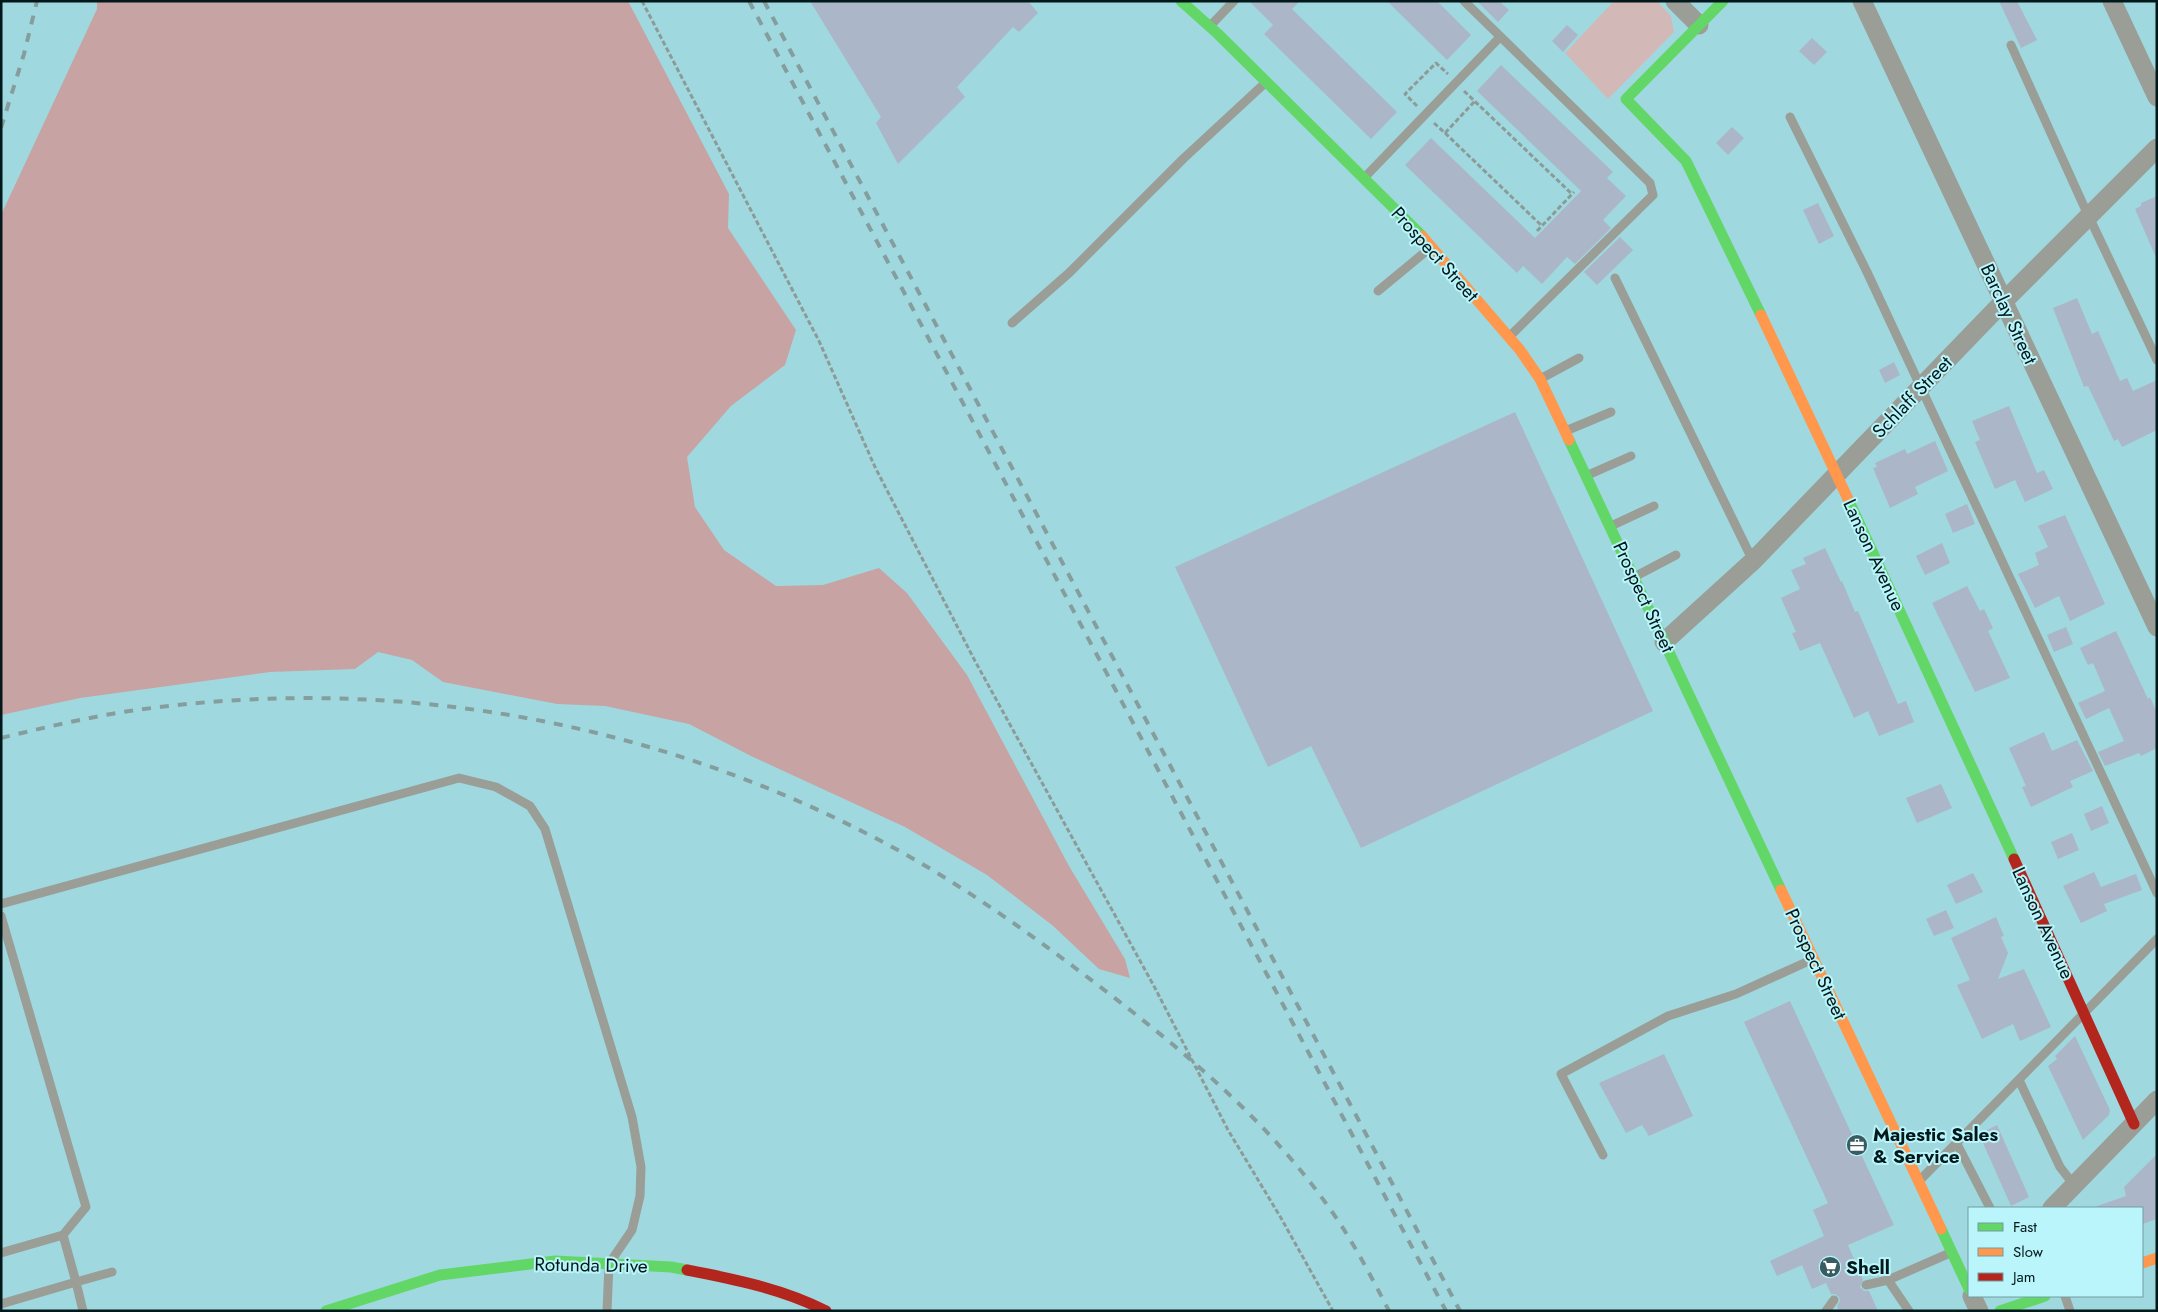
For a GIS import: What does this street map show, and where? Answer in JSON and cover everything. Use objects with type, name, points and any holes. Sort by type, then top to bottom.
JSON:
[{"type":"street","name":"Prospect Street","points":[[1181,1],[1364,178],[1431,247],[1509,337],[1540,379],[1918,1182],[1958,1253],[1968,1285]]},
{"type":"street","points":[[1675,1],[1698,25]]},
{"type":"street","name":"Lanson Avenue","points":[[1723,1],[1626,99],[1686,161],[1837,474],[2134,1124]]},
{"type":"street","name":"Barclay Street","points":[[1862,1],[2157,627]]},
{"type":"street","points":[[2112,1],[2157,97]]},
{"type":"street","name":"Schlaff Street","points":[[1664,642],[1753,561],[2003,302],[2157,148]]},
{"type":"street","points":[[2053,1207],[2157,1100]]},
{"type":"street","points":[[2143,1263],[2157,1258]]},
{"type":"street","name":"Rotunda Drive","points":[[326,1311],[440,1275],[555,1261],[672,1266],[738,1280],[812,1304],[826,1311]]},
{"type":"street","points":[[1972,1297],[1979,1311]]},
{"type":"street","points":[[2000,1311],[2042,1297]]},
{"type":"lane","points":[[1209,27],[1234,1]]},
{"type":"lane","points":[[1464,1],[1650,183],[1653,195],[1509,337]]},
{"type":"lane","points":[[1364,178],[1500,37]]},
{"type":"lane","points":[[2010,46],[2157,360]]},
{"type":"lane","points":[[1012,323],[1069,273],[1176,166],[1266,82]]},
{"type":"lane","points":[[1790,117],[1867,272],[2091,748],[2157,893]]},
{"type":"lane","points":[[1378,291],[1431,247]]},
{"type":"lane","points":[[1615,278],[1753,561]]},
{"type":"lane","points":[[1540,379],[1580,358]]},
{"type":"lane","points":[[1566,431],[1611,412]]},
{"type":"lane","points":[[1587,476],[1631,456]]},
{"type":"lane","points":[[1610,526],[1654,506]]},
{"type":"lane","points":[[1634,577],[1676,555]]},
{"type":"lane","points":[[1,904],[459,778],[496,787],[530,806],[545,829],[632,1117],[641,1167],[640,1196],[632,1230],[609,1264],[608,1311]]},
{"type":"lane","points":[[1,916],[86,1207],[63,1235],[1,1253]]},
{"type":"lane","points":[[1918,1182],[2157,939]]},
{"type":"lane","points":[[1603,1155],[1561,1074],[1668,1016],[1736,994],[1814,959]]},
{"type":"lane","points":[[2019,1080],[2060,1167],[2074,1185]]},
{"type":"lane","points":[[1957,1144],[1989,1207]]},
{"type":"lane","points":[[63,1235],[83,1311]]},
{"type":"lane","points":[[1866,1285],[1888,1280],[1958,1253]]},
{"type":"lane","points":[[1,1304],[112,1272]]},
{"type":"lane","points":[[1888,1280],[1909,1311]]},
{"type":"lane","points":[[2065,1297],[2070,1311]]},
{"type":"lane","points":[[1826,1311],[1834,1300]]},
{"type":"path","points":[[642,1],[819,341],[875,467],[975,661],[1154,988],[1228,1130],[1281,1218],[1333,1311]]},
{"type":"path","points":[[1411,113],[1418,106],[1405,94],[1436,63],[1447,74],[1454,67]]},
{"type":"path","points":[[1469,83],[1463,89],[1573,193],[1537,232]]},
{"type":"path","points":[[1445,133],[1475,101]]},
{"type":"path","points":[[1426,128],[1433,121],[1542,226]]},
{"type":"shaded area","points":[[97,1],[628,1],[729,194],[728,228],[796,330],[785,365],[731,406],[687,457],[695,507],[724,550],[776,586],[823,585],[879,568],[907,593],[967,675],[1069,866],[1125,959],[1130,978],[1099,969],[1052,925],[987,875],[905,827],[751,756],[689,724],[605,706],[557,704],[443,682],[412,660],[378,652],[355,669],[270,672],[80,698],[1,715],[1,215],[97,9]]},
{"type":"shaded area","points":[[1614,1],[1657,1],[1671,16],[1674,32],[1608,99],[1565,53]]},
{"type":"building","points":[[810,1],[1028,1],[1038,13],[1019,32],[1013,27],[957,87],[965,97],[898,164],[876,123],[881,117]]},
{"type":"building","points":[[1249,1],[1300,1],[1292,9],[1397,112],[1371,139],[1264,34],[1273,25]]},
{"type":"building","points":[[1387,1],[1437,1],[1471,35],[1447,60]]},
{"type":"building","points":[[1477,1],[1499,1],[1509,10],[1498,22]]},
{"type":"building","points":[[1999,1],[2017,1],[2037,40],[2021,48]]},
{"type":"building","points":[[1567,25],[1578,35],[1563,52],[1552,41]]},
{"type":"building","points":[[1812,38],[1827,52],[1814,65],[1799,51]]},
{"type":"building","points":[[1501,65],[1613,172],[1607,178],[1626,196],[1603,220],[1611,228],[1575,264],[1567,257],[1542,284],[1523,266],[1517,273],[1405,165],[1431,138],[1535,238],[1581,191],[1477,91]]},
{"type":"building","points":[[1732,127],[1744,138],[1728,155],[1716,143]]},
{"type":"building","points":[[2157,196],[2157,260],[2135,209],[2141,206],[2141,203]]},
{"type":"building","points":[[1818,203],[1834,236],[1819,244],[1803,210]]},
{"type":"building","points":[[1620,237],[1633,250],[1597,285],[1584,272]]},
{"type":"building","points":[[2077,298],[2092,334],[2098,331],[2120,381],[2127,378],[2133,391],[2157,380],[2157,430],[2122,447],[2118,439],[2114,441],[2088,386],[2084,387],[2053,308]]},
{"type":"building","points":[[1894,362],[1900,375],[1885,383],[1879,370]]},
{"type":"building","points":[[2009,406],[2037,473],[2044,470],[2053,489],[2025,502],[2015,480],[1995,489],[1975,442],[1980,440],[1972,421]]},
{"type":"building","points":[[1515,412],[1653,711],[1361,848],[1311,746],[1268,767],[1175,567]]},
{"type":"building","points":[[1935,441],[1948,471],[1915,487],[1918,494],[1890,508],[1873,468],[1877,467],[1875,463],[1905,449],[1907,454]]},
{"type":"building","points":[[1967,504],[1975,524],[1953,533],[1945,514]]},
{"type":"building","points":[[2065,515],[2105,604],[2070,621],[2059,596],[2035,608],[2018,574],[2039,565],[2035,553],[2048,547],[2038,526]]},
{"type":"building","points":[[1942,543],[1950,563],[1925,575],[1916,556]]},
{"type":"building","points":[[1825,548],[1855,612],[1858,611],[1898,704],[1906,701],[1914,722],[1879,736],[1868,711],[1854,718],[1820,643],[1800,651],[1792,633],[1796,632],[1781,598],[1800,589],[1791,570],[1806,564],[1803,558]]},
{"type":"building","points":[[1967,586],[1980,611],[1984,609],[1993,628],[1988,631],[2010,678],[1975,692],[1932,603]]},
{"type":"building","points":[[2066,627],[2073,644],[2054,652],[2047,635]]},
{"type":"building","points":[[2116,631],[2148,699],[2150,697],[2157,713],[2157,748],[2141,756],[2139,753],[2105,766],[2098,752],[2124,741],[2109,708],[2086,719],[2078,703],[2105,691],[2093,663],[2088,665],[2080,648]]},
{"type":"building","points":[[2044,732],[2052,751],[2077,740],[2093,771],[2070,781],[2073,787],[2031,807],[2022,787],[2026,786],[2009,748]]},
{"type":"building","points":[[1941,784],[1952,808],[1917,823],[1906,798]]},
{"type":"building","points":[[2102,806],[2109,823],[2091,831],[2084,814]]},
{"type":"building","points":[[2072,833],[2079,850],[2058,859],[2051,842]]},
{"type":"building","points":[[2094,872],[2101,887],[2136,874],[2142,890],[2104,904],[2107,911],[2081,923],[2063,886]]},
{"type":"building","points":[[1973,873],[1983,892],[1956,904],[1947,885]]},
{"type":"building","points":[[1946,910],[1954,928],[1934,936],[1926,919]]},
{"type":"building","points":[[1996,917],[2004,936],[2001,937],[2008,953],[1998,979],[2024,969],[2051,1027],[2020,1041],[2013,1024],[1982,1039],[1957,985],[1970,980],[1951,938]]},
{"type":"building","points":[[1790,1001],[1894,1225],[1848,1245],[1863,1280],[1860,1287],[1864,1291],[1869,1291],[1878,1311],[1839,1311],[1837,1306],[1840,1301],[1839,1297],[1831,1294],[1826,1283],[1812,1289],[1802,1265],[1777,1276],[1770,1261],[1824,1236],[1813,1210],[1828,1203],[1744,1022]]},
{"type":"building","points":[[2075,1036],[2110,1110],[2109,1115],[2083,1140],[2048,1066],[2057,1059],[2055,1056]]},
{"type":"building","points":[[1664,1054],[1693,1116],[1649,1136],[1642,1125],[1626,1133],[1599,1083]]},
{"type":"building","points":[[1997,1125],[2029,1197],[2011,1206],[1979,1134]]},
{"type":"building","points":[[2157,1154],[2157,1219],[2143,1224],[2143,1207],[2097,1207],[2126,1196],[2124,1187]]},
{"type":"railway","points":[[1,128],[24,54],[37,1]]},
{"type":"railway","points":[[749,1],[1446,1311]]},
{"type":"railway","points":[[764,1],[1460,1311]]},
{"type":"railway","points":[[1,738],[114,714],[152,708],[248,699],[344,699],[440,705],[534,720],[627,741],[719,770],[808,805],[919,862],[990,907],[1082,973],[1187,1056],[1252,1117],[1311,1183],[1337,1219],[1371,1276],[1389,1311]]},
{"type":"traffic: fast","points":[[1181,1],[1218,34],[1422,236]]},
{"type":"traffic: fast","points":[[1723,1],[1626,99],[1686,161],[1761,315]]},
{"type":"traffic: fast","points":[[1569,440],[1781,890]]},
{"type":"traffic: fast","points":[[1848,499],[2014,859]]},
{"type":"traffic: fast","points":[[1941,1229],[1968,1287]]},
{"type":"traffic: fast","points":[[326,1311],[440,1275],[555,1261],[671,1267],[687,1270]]},
{"type":"traffic: fast","points":[[2000,1311],[2042,1297]]},
{"type":"traffic: slow","points":[[1422,236],[1520,350],[1540,379],[1569,440]]},
{"type":"traffic: slow","points":[[1761,315],[1848,499]]},
{"type":"traffic: slow","points":[[1781,890],[1941,1229]]},
{"type":"traffic: slow","points":[[2143,1263],[2157,1258]]},
{"type":"traffic: jam","points":[[2014,859],[2134,1124]]},
{"type":"traffic: jam","points":[[687,1270],[776,1291],[826,1311]]},
{"type":"place","name":"Majestic Sales & Service","points":[[1857,1145]]},
{"type":"place","name":"Shell","points":[[1830,1267]]}]
